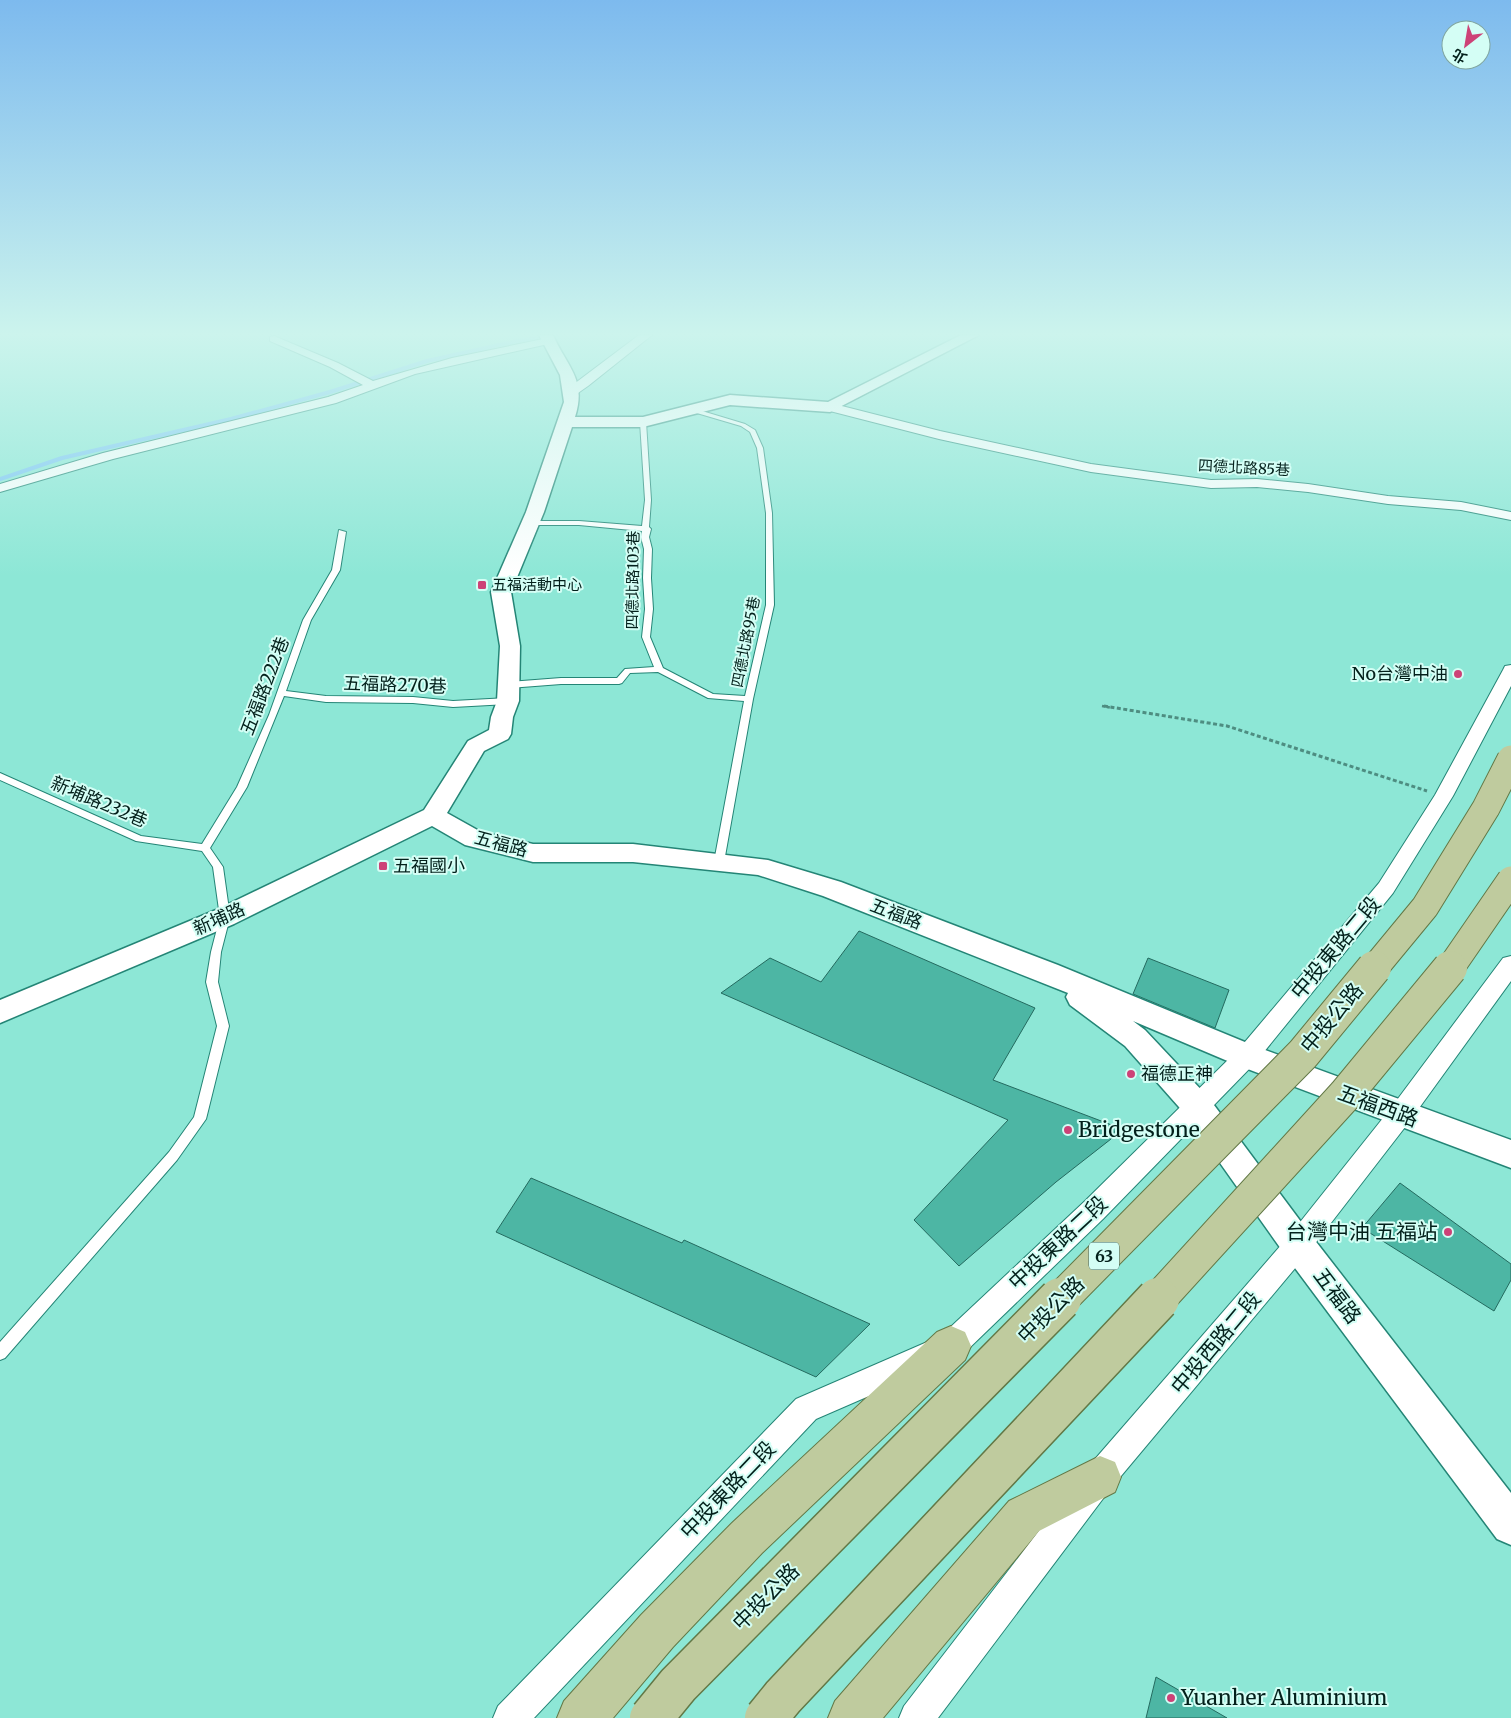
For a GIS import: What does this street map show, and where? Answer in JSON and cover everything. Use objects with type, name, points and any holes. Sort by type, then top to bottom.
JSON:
[{"type":"main road","name":"中投公路","points":[[651,1718],[678,1685],[1303,1054],[1425,907],[1486,808],[1511,759]]},
{"type":"main road","points":[[766,1718],[783,1697],[1162,1296],[1361,1078],[1477,934],[1511,880]]},
{"type":"main road","points":[[581,1718],[657,1632],[746,1538],[952,1346]]},
{"type":"main road","points":[[852,1718],[1024,1516],[1100,1477]]},
{"type":"street","points":[[0,488],[108,456],[277,415]]},
{"type":"street","points":[[433,816],[476,746],[500,734],[508,693],[510,646],[501,592],[531,523],[567,415]]},
{"type":"street","points":[[564,422],[643,422],[671,415]]},
{"type":"street","name":"四德北路85巷","points":[[865,415],[948,437],[1090,468],[1211,484],[1257,484],[1308,488],[1388,500],[1461,506],[1511,516]]},
{"type":"street","name":"中投東路二段","points":[[510,1718],[806,1409],[952,1346],[993,1304],[1094,1210],[1246,1056],[1386,888],[1444,796],[1511,670]]},
{"type":"street","name":"五福路","points":[[433,816],[474,839],[533,853],[633,853],[760,866],[832,889],[1048,973],[1246,1056]]},
{"type":"street","name":"新埔路","points":[[0,1012],[225,917],[433,816]]},
{"type":"street","name":"中投西路二段","points":[[916,1718],[1100,1477],[1298,1245],[1400,1114],[1511,964]]},
{"type":"street","name":"五福路","points":[[1048,973],[1135,1038],[1197,1106],[1298,1245],[1511,1525]]},
{"type":"street","name":"五福西路","points":[[1246,1056],[1511,1154]]},
{"type":"lane","name":"四德北路95巷","points":[[709,415],[750,428],[760,448],[769,513],[770,605],[749,698],[719,862]]},
{"type":"lane","name":"四德北路103巷","points":[[643,422],[647,529],[645,537],[648,549],[649,609],[646,637],[659,669]]},
{"type":"lane","points":[[531,523],[579,523],[647,529]]},
{"type":"lane","name":"五福路222巷","points":[[205,848],[242,787],[307,620],[336,570],[342,532]]},
{"type":"lane","points":[[659,669],[711,696],[749,698]]},
{"type":"lane","name":"五福路270巷","points":[[280,693],[326,699],[413,700],[453,704],[561,681],[619,681],[628,672],[659,669]]},
{"type":"lane","name":"新埔路232巷","points":[[0,776],[139,839],[205,848]]},
{"type":"lane","points":[[0,1353],[173,1156],[200,1119],[223,1026],[212,982],[216,952],[225,917],[218,867],[205,848]]},
{"type":"path","points":[[1102,706],[1227,726],[1444,796]]},
{"type":"building","points":[[859,931],[1035,1008],[993,1080],[1117,1127],[1111,1139],[1056,1182],[959,1266],[914,1220],[1008,1120],[721,993],[770,958],[821,982]]},
{"type":"building","points":[[1148,958],[1229,990],[1215,1028],[1133,994]]},
{"type":"building","points":[[531,1178],[682,1243],[684,1240],[870,1324],[816,1377],[496,1232]]},
{"type":"building","points":[[1400,1183],[1511,1264],[1511,1280],[1494,1311],[1362,1228]]},
{"type":"building","name":"Yuanher Aluminium","points":[[1156,1677],[1227,1718],[1146,1718]]},
{"type":"waterway","points":[[0,479],[62,458],[245,415]]},
{"type":"place","name":"五福活動中心","points":[[482,585]]},
{"type":"place","name":"No台灣中油","points":[[1458,674]]},
{"type":"place","name":"五福國小","points":[[383,866]]},
{"type":"place","name":"福德正神","points":[[1131,1074]]},
{"type":"place","name":"Bridgestone","points":[[1068,1130]]},
{"type":"place","name":"台灣中油 五福站","points":[[1448,1232]]},
{"type":"place","name":"Yuanher Aluminium","points":[[1171,1698]]}]
